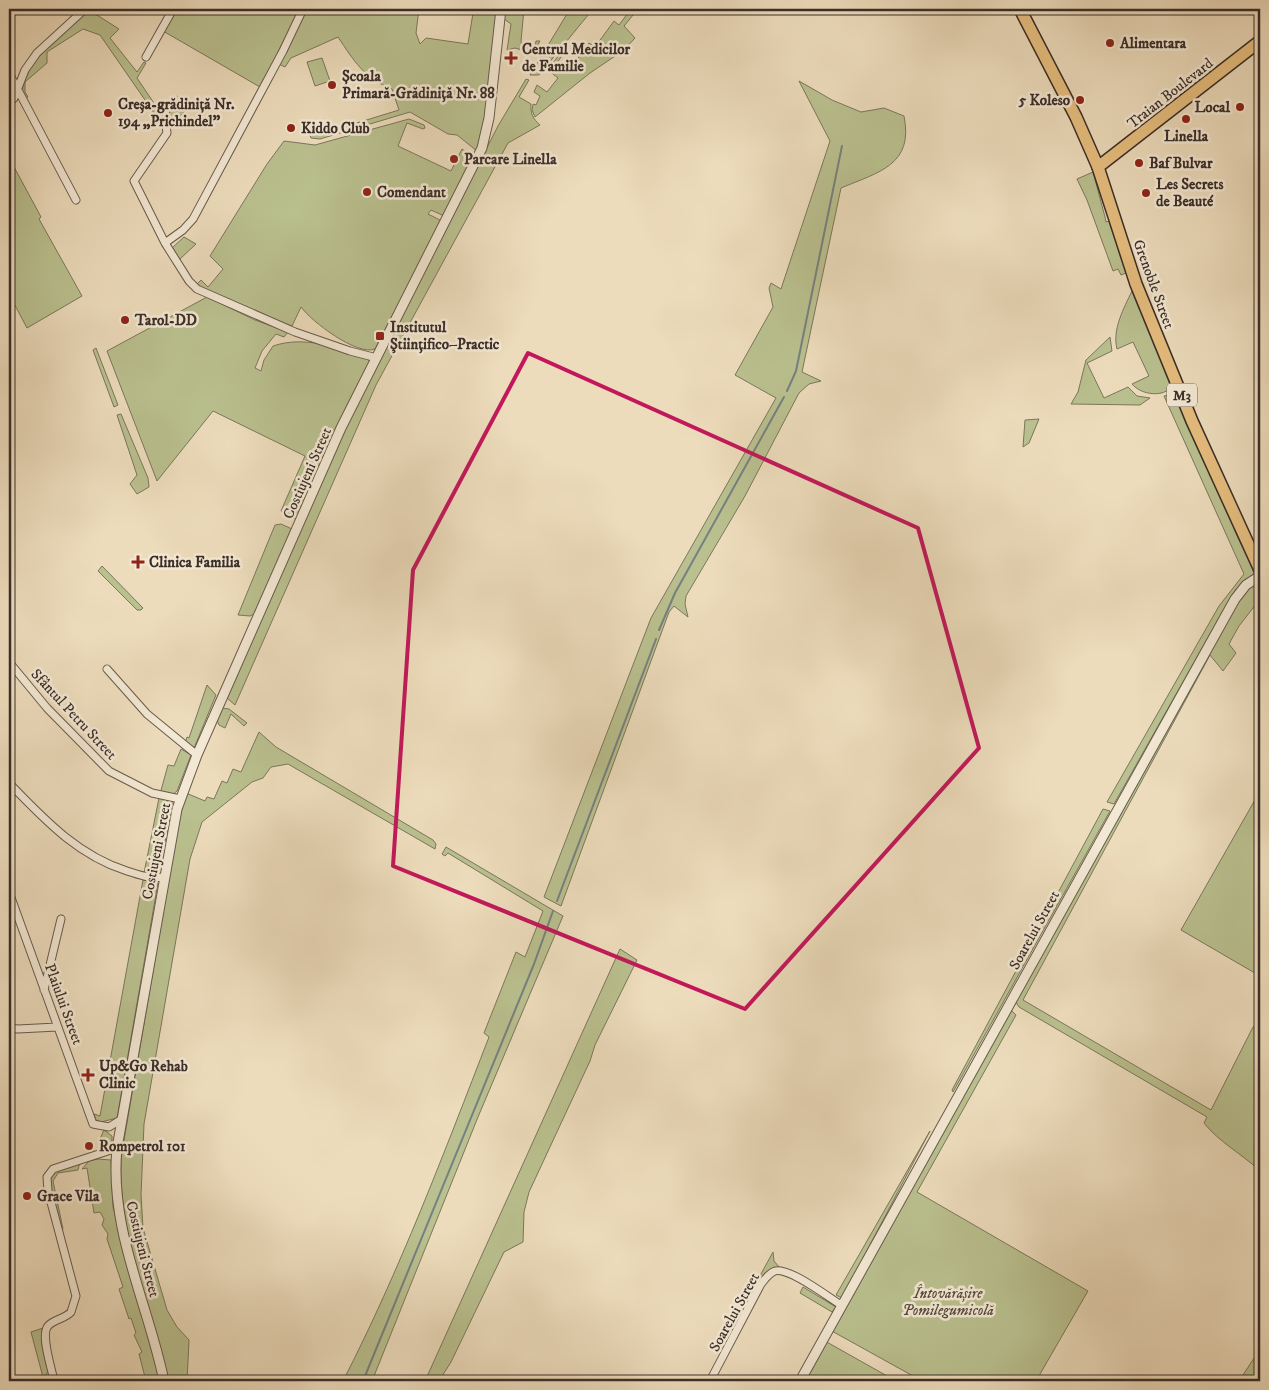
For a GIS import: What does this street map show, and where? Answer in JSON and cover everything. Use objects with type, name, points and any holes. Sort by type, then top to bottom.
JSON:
[{"type":"main road","name":"Grenoble Street","points":[[1020,9],[1076,117],[1098,167],[1136,284],[1192,421],[1260,570]]},
{"type":"main road","name":"Traian Boulevard","points":[[1098,167],[1260,41]]},
{"type":"street","points":[[146,57],[173,9]]},
{"type":"street","points":[[165,243],[183,230],[192,219],[283,51],[303,9]]},
{"type":"street","name":"Costiujeni Street","points":[[164,1381],[120,1220],[115,1179],[117,1148],[164,877],[180,799],[197,755],[320,474],[484,143],[489,118],[501,9]]},
{"type":"street","points":[[9,102],[14,98],[25,70],[37,53],[81,11]]},
{"type":"street","points":[[9,73],[76,200]]},
{"type":"street","points":[[166,125],[167,133],[134,181],[165,243],[189,281],[206,294],[295,332],[377,358]]},
{"type":"street","name":"Soarelui Street","points":[[800,1381],[1235,599],[1246,585],[1260,576]]},
{"type":"street","name":"Sfântul Petru Street","points":[[9,662],[47,708],[109,771],[152,793],[180,799]]},
{"type":"street","points":[[106,669],[147,714],[197,755]]},
{"type":"street","points":[[9,783],[66,840],[89,856],[133,873],[155,878],[164,877]]},
{"type":"street","name":"Plaiului Street","points":[[9,892],[93,1124],[109,1127],[122,1119]]},
{"type":"street","points":[[44,990],[61,919]]},
{"type":"street","points":[[9,1028],[57,1027]]},
{"type":"street","points":[[54,1381],[47,1349],[46,1329],[49,1325],[72,1312],[76,1296],[48,1191],[47,1176],[52,1169],[117,1148]]},
{"type":"street","name":"Soarelui Street","points":[[710,1381],[761,1284],[771,1273],[779,1270],[790,1273],[841,1305]]},
{"type":"highlighted area","points":[[528,353],[918,528],[979,748],[745,1009],[393,866],[413,570]]},
{"type":"green space","points":[[175,9],[300,9],[260,87],[163,31]]},
{"type":"green space","points":[[305,9],[419,9],[416,33],[420,44],[426,38],[468,44],[473,13],[446,9],[498,9],[483,133],[477,151],[457,135],[448,134],[410,112],[320,139],[311,138],[309,133],[319,129],[321,134],[399,110],[392,89],[374,80],[360,68],[338,37],[291,58],[285,67],[279,64]]},
{"type":"green space","points":[[505,9],[524,9],[522,47],[535,48],[536,41],[540,41],[533,53],[515,48],[507,50],[511,24],[504,19]]},
{"type":"green space","points":[[570,9],[593,9],[539,75],[530,75]]},
{"type":"green space","points":[[631,9],[638,9],[624,26],[635,38],[624,50],[590,73],[535,117],[532,110],[533,104],[536,105],[540,96],[534,92],[537,85],[547,92],[558,78],[548,70],[561,52],[563,54],[557,63],[563,67],[566,64],[571,68],[589,43],[595,47],[614,21],[619,25]]},
{"type":"green space","points":[[89,10],[119,29],[110,38],[137,72],[144,62],[146,63],[137,78],[166,121],[176,96],[191,105],[170,126],[166,122],[163,126],[100,35],[83,29],[47,52],[47,63],[25,82],[25,92],[28,97],[25,99],[23,88],[26,76],[34,63],[57,38]]},
{"type":"green space","points":[[322,58],[330,81],[315,86],[307,62]]},
{"type":"green space","points":[[526,79],[529,80],[519,97],[531,104],[532,116],[540,125],[508,143],[376,385],[235,705],[227,698],[344,430],[498,126]]},
{"type":"green space","points":[[799,81],[832,100],[861,112],[884,108],[904,116],[906,133],[904,146],[891,164],[868,177],[841,188],[802,372],[821,381],[809,384],[799,393],[745,496],[686,596],[685,604],[688,617],[674,606],[669,612],[561,906],[544,897],[651,618],[776,398],[735,375],[773,307],[769,288],[771,283],[781,289],[830,141]]},
{"type":"green space","points":[[409,119],[424,125],[425,128],[407,123],[398,146],[451,171],[462,149],[472,156],[472,160],[446,214],[442,215],[431,210],[428,214],[442,221],[375,349],[357,348],[347,343],[325,329],[301,307],[292,326],[205,291],[197,284],[201,280],[208,287],[223,269],[210,256],[267,164],[284,141],[315,145]]},
{"type":"green space","points":[[13,165],[41,217],[39,219],[82,296],[27,328],[9,294],[9,167]]},
{"type":"green space","points":[[1093,172],[1106,222],[1109,221],[1126,273],[1121,275],[1118,269],[1113,271],[1087,200],[1077,179]]},
{"type":"green space","points":[[184,237],[196,244],[179,260],[172,248]]},
{"type":"green space","points":[[1132,291],[1172,386],[1158,394],[1141,391],[1132,384],[1149,376],[1133,342],[1117,349],[1117,326]]},
{"type":"green space","points":[[207,297],[255,320],[288,332],[284,337],[276,334],[262,351],[255,368],[261,371],[264,360],[273,346],[297,342],[309,342],[332,347],[367,358],[370,362],[297,520],[281,511],[305,456],[213,411],[157,481],[107,351]]},
{"type":"green space","points":[[1110,337],[1112,351],[1087,363],[1104,398],[1128,387],[1137,396],[1150,398],[1140,405],[1071,404],[1078,392],[1086,360]]},
{"type":"green space","points":[[96,348],[118,405],[114,407],[93,350]]},
{"type":"green space","points":[[1175,394],[1239,540],[1256,573],[1236,589],[1114,804],[1107,802],[1219,606],[1244,574],[1164,396]]},
{"type":"green space","points":[[121,414],[148,478],[149,487],[137,494],[130,484],[137,475],[117,415]]},
{"type":"green space","points":[[1039,419],[1029,443],[1023,447],[1025,420]]},
{"type":"green space","points":[[281,524],[292,529],[256,613],[250,616],[238,615],[275,525]]},
{"type":"green space","points":[[102,566],[143,608],[141,610],[137,610],[98,571]]},
{"type":"green space","points":[[1260,583],[1260,599],[1239,626],[1229,644],[1236,653],[1223,671],[1210,655],[1023,1000],[1211,1110],[1253,1027],[1260,1023],[1260,1171],[1210,1130],[1204,1123],[1207,1117],[1019,1007],[1015,1001],[1242,595],[1251,587]]},
{"type":"green space","points":[[207,685],[216,695],[194,748],[185,743],[187,737],[189,738]]},
{"type":"green space","points":[[222,708],[229,709],[247,723],[244,726],[231,714],[225,728],[219,725],[217,720]]},
{"type":"green space","points":[[259,732],[276,747],[433,840],[436,844],[435,849],[288,764],[271,767],[263,778],[252,782],[202,822],[190,859],[144,1124],[141,1195],[143,1228],[167,1310],[177,1327],[189,1340],[187,1381],[168,1381],[130,1242],[121,1186],[121,1158],[179,820],[186,793],[205,801],[207,797],[214,799],[222,781],[227,783],[233,769],[241,772]]},
{"type":"green space","points":[[181,749],[191,755],[177,791],[172,795],[160,794],[168,765],[174,766]]},
{"type":"green space","points":[[1260,791],[1260,976],[1181,930]]},
{"type":"green space","points":[[159,798],[171,801],[173,804],[160,866],[154,875],[144,873]]},
{"type":"green space","points":[[1103,809],[1110,811],[953,1092],[952,1090]]},
{"type":"green space","points":[[446,847],[563,916],[478,1117],[372,1381],[343,1381],[384,1297],[438,1168],[489,1037],[484,1033],[516,952],[525,957],[543,911],[448,853],[445,856],[442,854]]},
{"type":"green space","points":[[143,880],[158,883],[117,1118],[101,1122],[96,1120],[94,1114],[100,1116]]},
{"type":"green space","points":[[620,949],[637,960],[595,1045],[590,1061],[529,1192],[524,1212],[523,1242],[504,1252],[451,1362],[439,1381],[425,1381]]},
{"type":"green space","name":"Întovărășire Pomilegumicolă","points":[[1010,1009],[1016,1015],[917,1192],[1088,1291],[1036,1381],[922,1381],[830,1330]]},
{"type":"green space","points":[[104,1130],[112,1136],[112,1143],[108,1147],[101,1144],[100,1139]]},
{"type":"green space","points":[[930,1131],[842,1298],[836,1295]]},
{"type":"green space","points":[[98,1159],[111,1160],[113,1207],[160,1381],[146,1381],[139,1354],[142,1352],[134,1335],[136,1333],[119,1289],[123,1287],[107,1239],[108,1234],[102,1225],[104,1219],[100,1212],[94,1213],[87,1168],[82,1169],[89,1161]]},
{"type":"green space","points":[[80,1162],[78,1170],[58,1173],[53,1181],[63,1229],[61,1230],[51,1191],[51,1177],[59,1169]]},
{"type":"green space","points":[[773,1252],[774,1261],[780,1268],[774,1268],[741,1316],[738,1316]]},
{"type":"green space","points":[[803,1287],[836,1307],[832,1312],[800,1293]]},
{"type":"green space","points":[[43,1328],[50,1371],[46,1374],[48,1381],[44,1381],[31,1332]]},
{"type":"green space","points":[[825,1341],[832,1345],[896,1381],[802,1381]]},
{"type":"green space","points":[[1260,1349],[1260,1381],[1239,1381]]},
{"type":"waterway","points":[[787,391],[796,371],[842,146]]},
{"type":"waterway","points":[[659,630],[675,593],[784,397]]},
{"type":"waterway","points":[[557,901],[656,639]]},
{"type":"waterway","points":[[363,1381],[534,964],[553,911]]},
{"type":"place","name":"Alimentara","points":[[1110,43]]},
{"type":"place","name":"Centrul Medicilor de Familie","points":[[511,58]]},
{"type":"place","name":"Școala Primară-Grădiniță Nr. 88","points":[[332,85]]},
{"type":"place","name":"5 Koleso","points":[[1080,100]]},
{"type":"place","name":"Local","points":[[1240,107]]},
{"type":"place","name":"Creșa-grădiniță Nr. 194 „Prichindel”","points":[[108,113]]},
{"type":"place","name":"Linella","points":[[1186,119]]},
{"type":"place","name":"Kiddo Club","points":[[291,128]]},
{"type":"place","name":"Parcare Linella","points":[[454,159]]},
{"type":"place","name":"Baf Bulvar","points":[[1139,163]]},
{"type":"place","name":"Comendant","points":[[367,192]]},
{"type":"place","name":"Les Secrets de Beauté","points":[[1146,193]]},
{"type":"place","name":"Tarol-DD","points":[[125,320]]},
{"type":"place","name":"Institutul Ştiinţifico–Practic","points":[[380,336]]},
{"type":"place","name":"Clinica Familia","points":[[138,562]]},
{"type":"place","name":"Up&Go Rehab Clinic","points":[[88,1075]]},
{"type":"place","name":"Rompetrol 101","points":[[89,1146]]},
{"type":"place","name":"Grace Vila","points":[[27,1196]]}]
